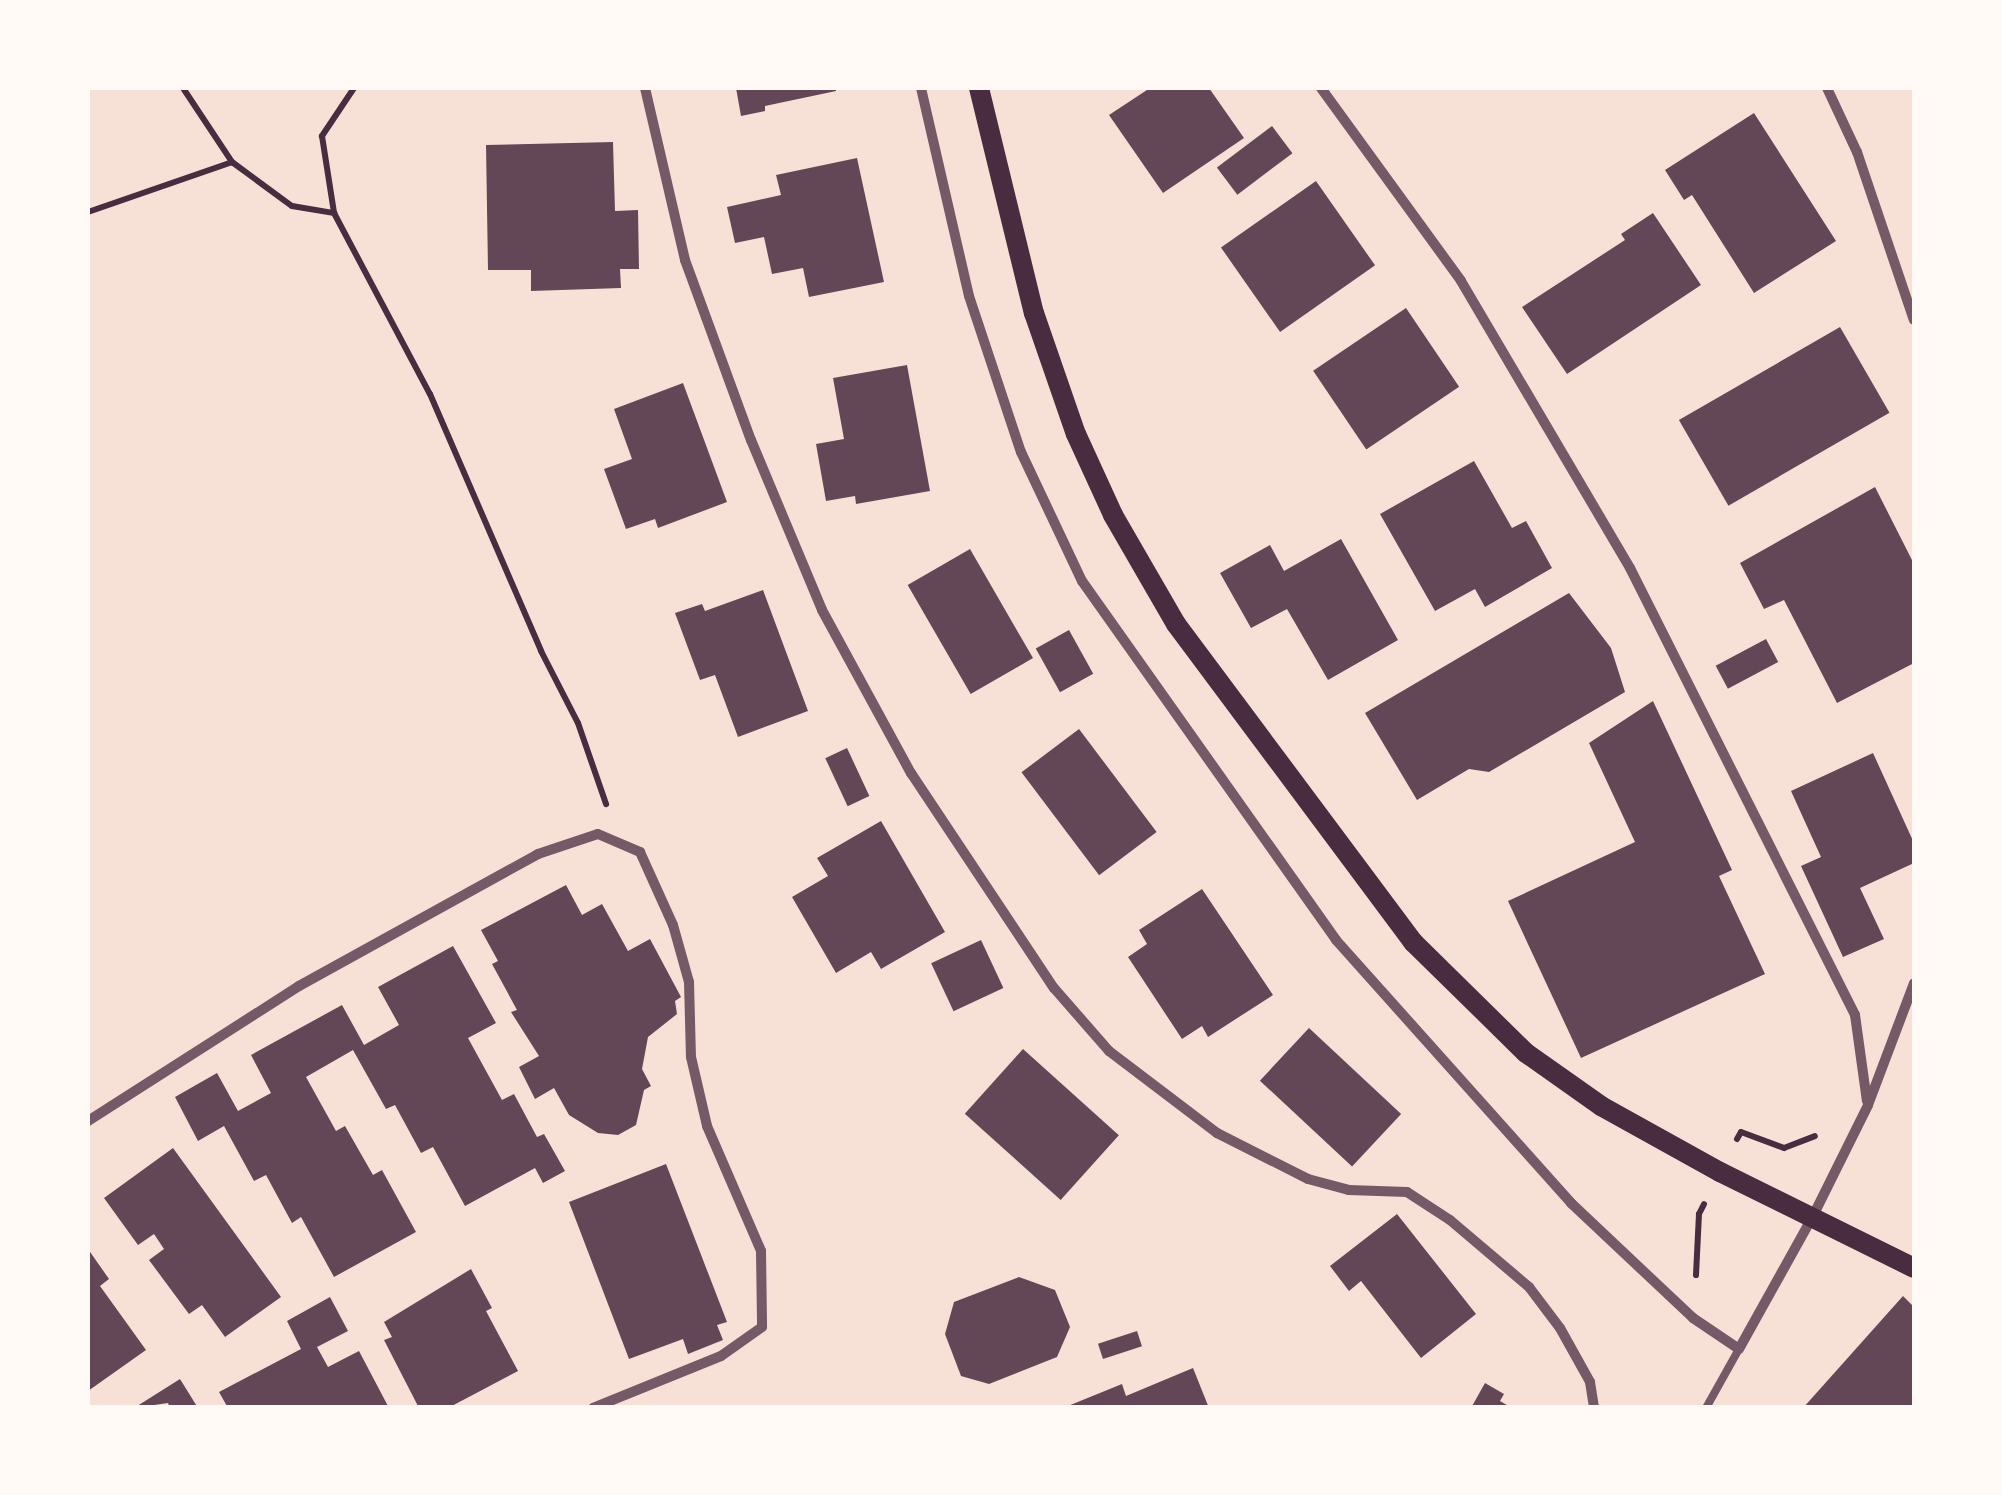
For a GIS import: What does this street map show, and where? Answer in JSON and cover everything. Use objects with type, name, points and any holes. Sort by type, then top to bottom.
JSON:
[{"type":"main road","points":[[979,88],[1034,313],[1082,449],[1143,570],[1250,727],[1413,942],[1500,1030],[1602,1106],[1720,1172],[1914,1268]]},
{"type":"street","points":[[646,88],[685,260],[751,440],[822,610],[911,773],[1054,988],[1109,1051],[1217,1133],[1265,1160],[1330,1186],[1407,1192],[1450,1220],[1528,1288],[1550,1314],[1590,1382],[1594,1408]]},
{"type":"street","points":[[921,88],[969,296],[1021,452],[1082,581],[1336,940],[1571,1203],[1693,1318],[1738,1350],[1813,1216],[1868,1105],[1914,984]]},
{"type":"street","points":[[1321,88],[1461,281],[1630,568],[1856,1015],[1868,1105]]},
{"type":"street","points":[[1827,88],[1857,152],[1914,320]]},
{"type":"street","points":[[88,1121],[300,986],[538,854],[598,834],[640,852],[674,925],[689,982],[691,1057],[706,1126],[761,1252],[762,1327],[720,1356],[593,1408]]},
{"type":"lane","points":[[1706,1408],[1738,1350]]},
{"type":"path","points":[[183,88],[232,162],[292,206],[334,213]]},
{"type":"path","points":[[354,88],[322,136],[334,213],[430,394],[541,651],[578,723],[619,843]]},
{"type":"path","points":[[88,212],[232,162]]},
{"type":"building","points":[[736,88],[836,91],[765,106],[765,111],[741,116]]},
{"type":"building","points":[[1150,88],[1209,88],[1244,138],[1163,193],[1109,115]]},
{"type":"building","points":[[1754,113],[1836,241],[1754,293],[1692,195],[1684,200],[1665,170]]},
{"type":"building","points":[[1272,126],[1292,153],[1237,195],[1217,168]]},
{"type":"building","points":[[613,142],[615,211],[638,210],[639,269],[620,269],[621,288],[531,291],[531,270],[488,270],[486,145]]},
{"type":"building","points":[[857,158],[884,282],[809,297],[803,268],[772,274],[764,237],[735,243],[727,207],[781,195],[776,175]]},
{"type":"building","points":[[1316,181],[1375,265],[1280,332],[1221,248]]},
{"type":"building","points":[[1653,213],[1701,285],[1567,374],[1522,307],[1625,240],[1621,234]]},
{"type":"building","points":[[1406,308],[1459,387],[1366,449],[1313,371]]},
{"type":"building","points":[[1840,327],[1890,413],[1728,506],[1679,420]]},
{"type":"building","points":[[907,365],[930,491],[856,504],[855,496],[826,501],[816,444],[844,439],[833,378]]},
{"type":"building","points":[[683,383],[727,502],[658,528],[655,519],[626,529],[604,469],[632,459],[614,409]]},
{"type":"building","points":[[1474,461],[1512,528],[1526,521],[1552,568],[1485,607],[1475,589],[1435,611],[1380,514]]},
{"type":"building","points":[[1875,487],[1914,564],[1914,663],[1837,703],[1784,600],[1764,609],[1740,563]]},
{"type":"building","points":[[1341,539],[1398,640],[1328,680],[1287,609],[1251,628],[1220,573],[1270,545],[1284,571]]},
{"type":"building","points":[[970,549],[1033,658],[971,694],[908,585]]},
{"type":"building","points":[[763,590],[808,711],[738,737],[715,675],[700,680],[675,613],[702,604],[705,611]]},
{"type":"building","points":[[1569,593],[1611,648],[1625,692],[1489,772],[1469,769],[1417,800],[1365,713]]},
{"type":"building","points":[[1069,630],[1093,674],[1060,692],[1036,648]]},
{"type":"building","points":[[1766,639],[1778,662],[1728,689],[1716,666]]},
{"type":"building","points":[[1653,701],[1732,870],[1719,876],[1765,974],[1581,1058],[1508,901],[1635,842],[1589,743]]},
{"type":"building","points":[[1079,729],[1157,832],[1099,875],[1021,772]]},
{"type":"building","points":[[847,748],[869,796],[848,806],[825,758]]},
{"type":"building","points":[[1873,753],[1914,843],[1914,863],[1860,888],[1884,939],[1843,957],[1801,866],[1821,857],[1791,791]]},
{"type":"building","points":[[881,821],[945,932],[881,969],[871,952],[836,973],[792,897],[828,876],[817,858]]},
{"type":"building","points":[[566,885],[582,915],[602,904],[628,951],[650,939],[681,997],[675,1001],[677,1014],[648,1037],[642,1069],[651,1086],[644,1090],[636,1125],[618,1135],[598,1133],[569,1115],[554,1088],[535,1099],[519,1067],[539,1056],[511,1012],[517,1010],[492,964],[498,961],[481,930]]},
{"type":"building","points":[[1202,889],[1273,995],[1208,1037],[1202,1026],[1182,1039],[1128,957],[1147,944],[1139,930]]},
{"type":"building","points":[[981,940],[1003,988],[954,1011],[931,963]]},
{"type":"building","points":[[453,946],[496,1023],[468,1038],[502,1100],[514,1094],[537,1137],[544,1134],[565,1171],[543,1183],[535,1168],[465,1206],[433,1147],[421,1153],[395,1105],[386,1109],[353,1050],[306,1077],[336,1131],[345,1126],[373,1175],[382,1170],[416,1232],[334,1277],[301,1217],[292,1223],[266,1175],[254,1181],[224,1126],[198,1141],[175,1097],[217,1073],[238,1111],[271,1093],[251,1055],[342,1005],[364,1045],[399,1025],[378,987]]},
{"type":"building","points":[[1309,1028],[1401,1114],[1352,1167],[1260,1081]]},
{"type":"building","points":[[1023,1049],[1119,1135],[1061,1200],[965,1114]]},
{"type":"building","points":[[173,1148],[281,1297],[225,1337],[202,1305],[189,1314],[149,1260],[164,1249],[154,1234],[138,1245],[104,1198]]},
{"type":"building","points":[[666,1164],[727,1322],[717,1325],[723,1340],[688,1354],[683,1339],[629,1359],[569,1202]]},
{"type":"building","points":[[1397,1214],[1476,1314],[1421,1358],[1361,1281],[1349,1291],[1330,1266]]},
{"type":"building","points":[[88,1249],[109,1279],[100,1286],[146,1350],[88,1391]]},
{"type":"building","points":[[471,1269],[492,1308],[486,1311],[518,1371],[448,1408],[419,1408],[384,1340],[392,1337],[384,1322]]},
{"type":"building","points":[[1019,1277],[1055,1290],[1070,1327],[1057,1357],[989,1384],[961,1376],[945,1334],[954,1302]]},
{"type":"building","points":[[1903,1296],[1914,1307],[1914,1408],[1803,1408]]},
{"type":"building","points":[[330,1297],[348,1331],[317,1347],[328,1367],[359,1351],[389,1408],[228,1408],[219,1392],[301,1349],[287,1321]]},
{"type":"building","points":[[1137,1331],[1142,1346],[1103,1359],[1098,1344]]},
{"type":"building","points":[[1193,1368],[1209,1408],[1063,1408],[1122,1384],[1126,1396]]},
{"type":"building","points":[[180,1379],[198,1408],[170,1408],[168,1403],[134,1408]]},
{"type":"building","points":[[1485,1383],[1504,1394],[1500,1401],[1512,1408],[1471,1408]]}]
